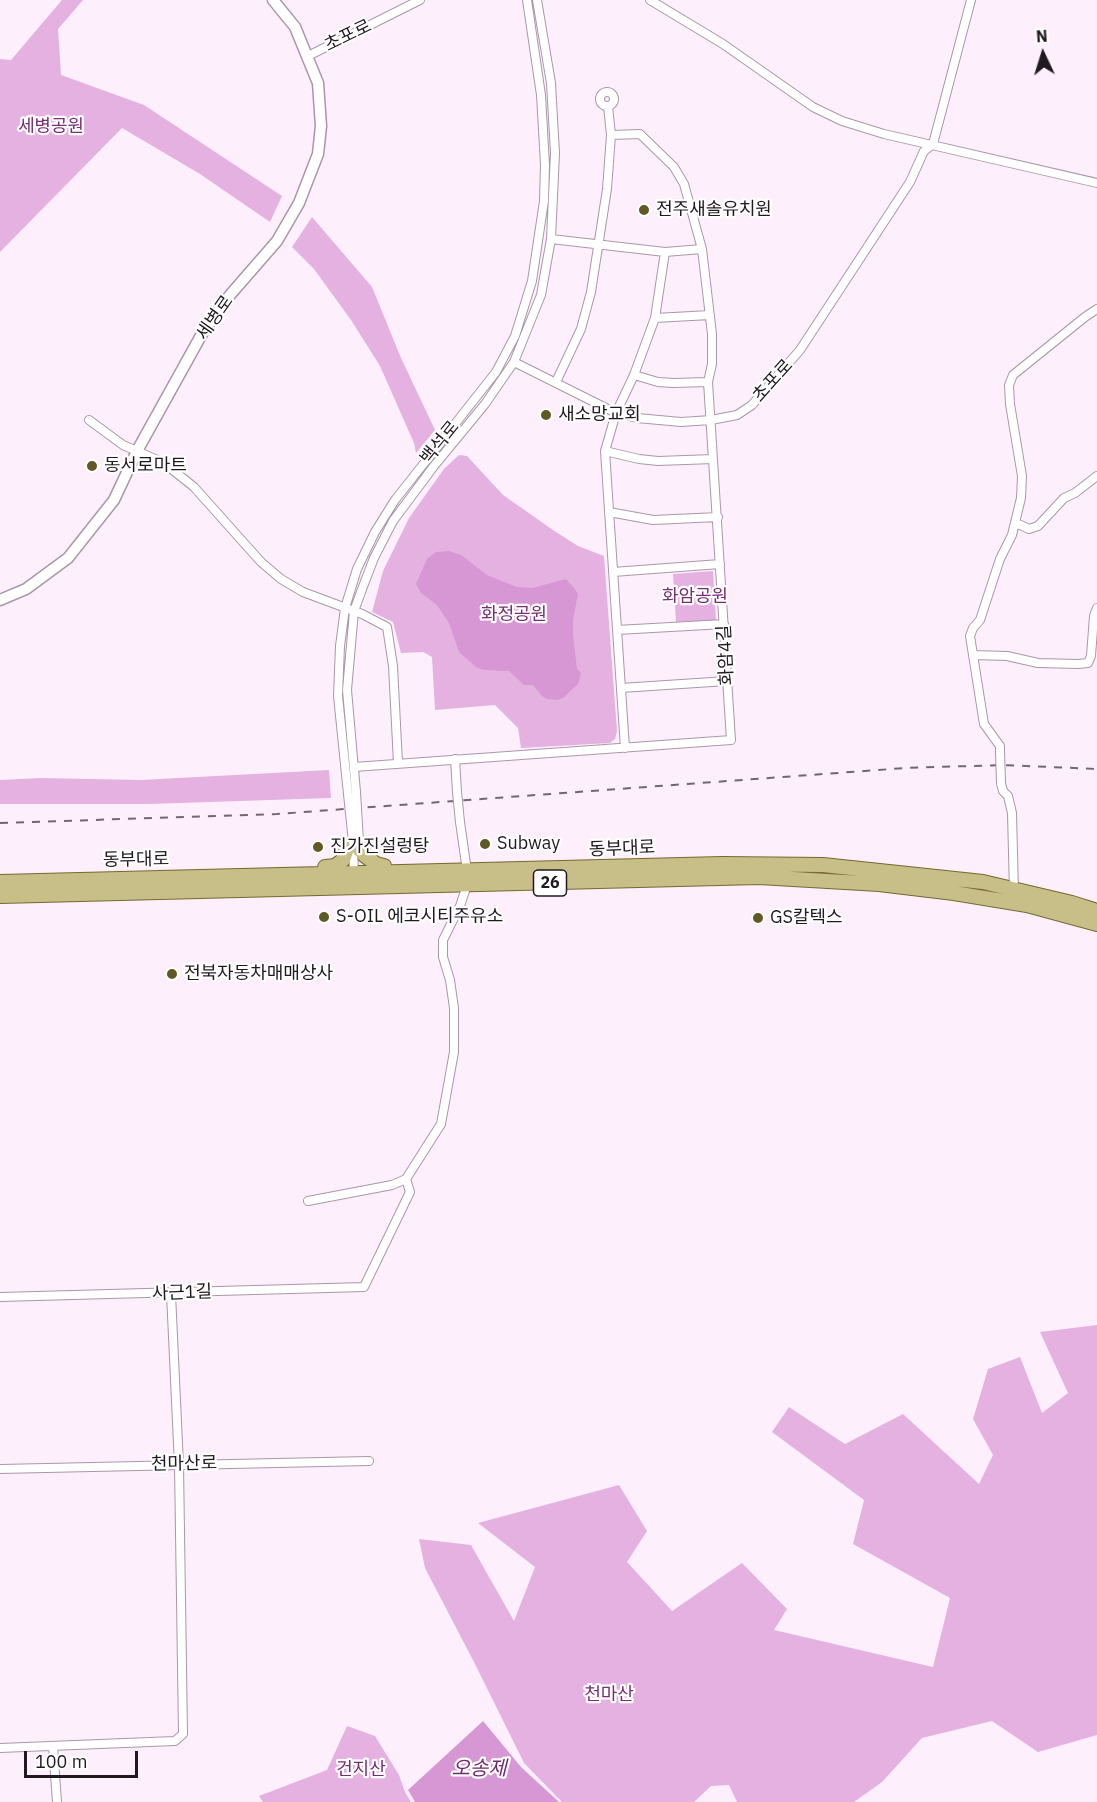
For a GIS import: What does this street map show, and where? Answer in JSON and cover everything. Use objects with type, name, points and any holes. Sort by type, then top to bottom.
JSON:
[{"type":"main road","points":[[324,875],[325,867],[335,866],[343,860],[348,845],[356,845],[376,864],[384,866],[384,873]]},
{"type":"main road","name":"동부대로","points":[[0,896],[357,880],[467,878],[722,864],[823,865],[983,882],[1014,896],[1097,924]]},
{"type":"main road","name":"동부대로","points":[[0,882],[324,875],[357,880],[384,873],[467,878]]},
{"type":"main road","name":"동부대로","points":[[1014,896],[1071,903],[1097,911]]},
{"type":"street","name":"세병로","points":[[0,600],[26,589],[68,558],[114,500],[137,451],[203,332],[230,295],[277,241],[299,203],[318,154],[321,126],[318,82],[295,27],[273,0]]},
{"type":"street","name":"초포로","points":[[309,56],[420,0]]},
{"type":"street","name":"백석로","points":[[357,880],[352,793],[338,696],[340,646],[345,608],[357,569],[375,532],[417,470],[496,372],[515,336],[524,310],[536,257],[544,201],[545,165],[541,95],[526,0]]},
{"type":"street","name":"백석로","points":[[352,793],[354,768],[347,690],[354,611],[374,558],[393,521],[485,404],[514,362],[541,294],[551,238],[555,153],[554,113],[537,0]]},
{"type":"street","points":[[650,0],[723,44],[813,107],[842,121],[884,134],[1097,183]]},
{"type":"street","points":[[933,144],[971,0]]},
{"type":"street","points":[[556,382],[581,329],[591,292],[607,189],[611,135],[608,106]]},
{"type":"street","name":"화암4길","points":[[354,768],[731,740],[708,382],[713,349],[702,249],[684,184],[674,167],[640,134],[611,135]]},
{"type":"street","name":"초포로","points":[[514,362],[616,413],[662,422],[711,420],[737,415],[752,405],[800,350],[910,182],[924,151],[933,144]]},
{"type":"street","points":[[551,238],[665,252],[702,249]]},
{"type":"street","points":[[625,748],[605,452],[616,413],[634,375],[655,318],[665,252]]},
{"type":"street","points":[[1014,896],[1012,813],[1008,796],[1001,783],[1000,746],[984,724],[970,636],[980,620],[1000,559],[1016,523],[1021,498],[1022,476],[1011,414],[1009,385],[1013,375],[1085,316],[1097,309]]},
{"type":"street","points":[[655,318],[710,315]]},
{"type":"street","points":[[634,375],[666,383],[708,382]]},
{"type":"street","points":[[89,420],[123,445],[164,463],[194,487],[261,562],[281,579],[303,592],[354,611],[387,627],[399,763]]},
{"type":"street","points":[[605,452],[658,461],[713,459]]},
{"type":"street","points":[[1016,523],[1029,529],[1038,526],[1064,498],[1075,493],[1097,476]]},
{"type":"street","points":[[609,512],[653,520],[718,517]]},
{"type":"street","points":[[613,572],[720,564]]},
{"type":"street","points":[[973,655],[1007,656],[1038,663],[1088,663],[1091,656],[1094,616],[1097,608]]},
{"type":"street","points":[[616,630],[724,624]]},
{"type":"street","points":[[621,688],[727,681]]},
{"type":"street","points":[[308,1201],[379,1188],[406,1179],[441,1124],[454,1052],[450,980],[443,957],[443,940],[460,906],[467,878],[455,759]]},
{"type":"street","name":"사근1길","points":[[0,1297],[364,1287],[410,1192],[406,1179]]},
{"type":"street","points":[[0,1748],[176,1741],[183,1734],[179,1464],[171,1294]]},
{"type":"street","name":"천마산로","points":[[0,1468],[369,1461]]},
{"type":"street","points":[[53,1746],[57,1802]]},
{"type":"green space","name":"세병공원","points":[[62,0],[83,0],[58,29],[61,75],[144,105],[282,196],[270,222],[200,174],[122,128],[0,252],[0,59],[11,60]]},
{"type":"green space","points":[[312,217],[372,287],[401,358],[435,430],[416,453],[414,443],[380,366],[351,320],[314,269],[292,247]]},
{"type":"green space","name":"화정공원","points":[[459,455],[467,456],[503,495],[553,530],[578,546],[604,556],[617,731],[615,739],[610,743],[521,748],[518,728],[495,705],[435,710],[432,657],[423,652],[401,653],[393,622],[372,612],[383,571],[409,518],[444,469]]},
{"type":"green space","name":"화암공원","points":[[713,571],[716,620],[676,622],[673,574]]},
{"type":"green space","points":[[329,770],[331,798],[149,804],[0,804],[0,780],[40,778],[141,780]]},
{"type":"green space","name":"천마산","points":[[1097,1325],[1097,1735],[1038,1752],[992,1721],[922,1738],[882,1782],[854,1802],[737,1802],[729,1785],[711,1786],[694,1802],[562,1802],[524,1763],[425,1568],[419,1539],[471,1545],[514,1621],[535,1567],[478,1523],[619,1485],[647,1531],[627,1562],[672,1611],[742,1563],[787,1609],[774,1630],[933,1667],[950,1598],[853,1544],[864,1500],[772,1432],[789,1407],[845,1444],[903,1414],[979,1484],[993,1455],[973,1419],[988,1369],[1020,1357],[1042,1413],[1068,1393],[1040,1332]]},
{"type":"green space","name":"건지산","points":[[347,1726],[375,1736],[399,1775],[411,1802],[263,1802],[259,1796],[327,1770]]},
{"type":"water","points":[[449,551],[461,555],[487,575],[517,587],[532,588],[566,579],[574,588],[578,594],[573,620],[573,635],[577,669],[581,673],[578,684],[563,698],[547,699],[533,685],[524,685],[509,671],[484,670],[476,667],[459,652],[449,623],[437,605],[421,593],[416,584],[427,559],[436,552]]},
{"type":"water","name":"오송제","points":[[483,1721],[521,1767],[559,1802],[415,1802],[408,1790]]},
{"type":"railway","points":[[0,823],[277,814],[905,768],[1003,765],[1097,769]]},
{"type":"place","name":"전주새솔유치원","points":[[644,210]]},
{"type":"place","name":"새소망교회","points":[[546,415]]},
{"type":"place","name":"동서로마트","points":[[92,466]]},
{"type":"place","name":"Subway","points":[[485,844]]},
{"type":"place","name":"진가진설렁탕","points":[[318,847]]},
{"type":"place","name":"S-OIL 에코시티주유소","points":[[324,917]]},
{"type":"place","name":"GS칼텍스","points":[[758,918]]},
{"type":"place","name":"전북자동차매매상사","points":[[172,974]]}]
